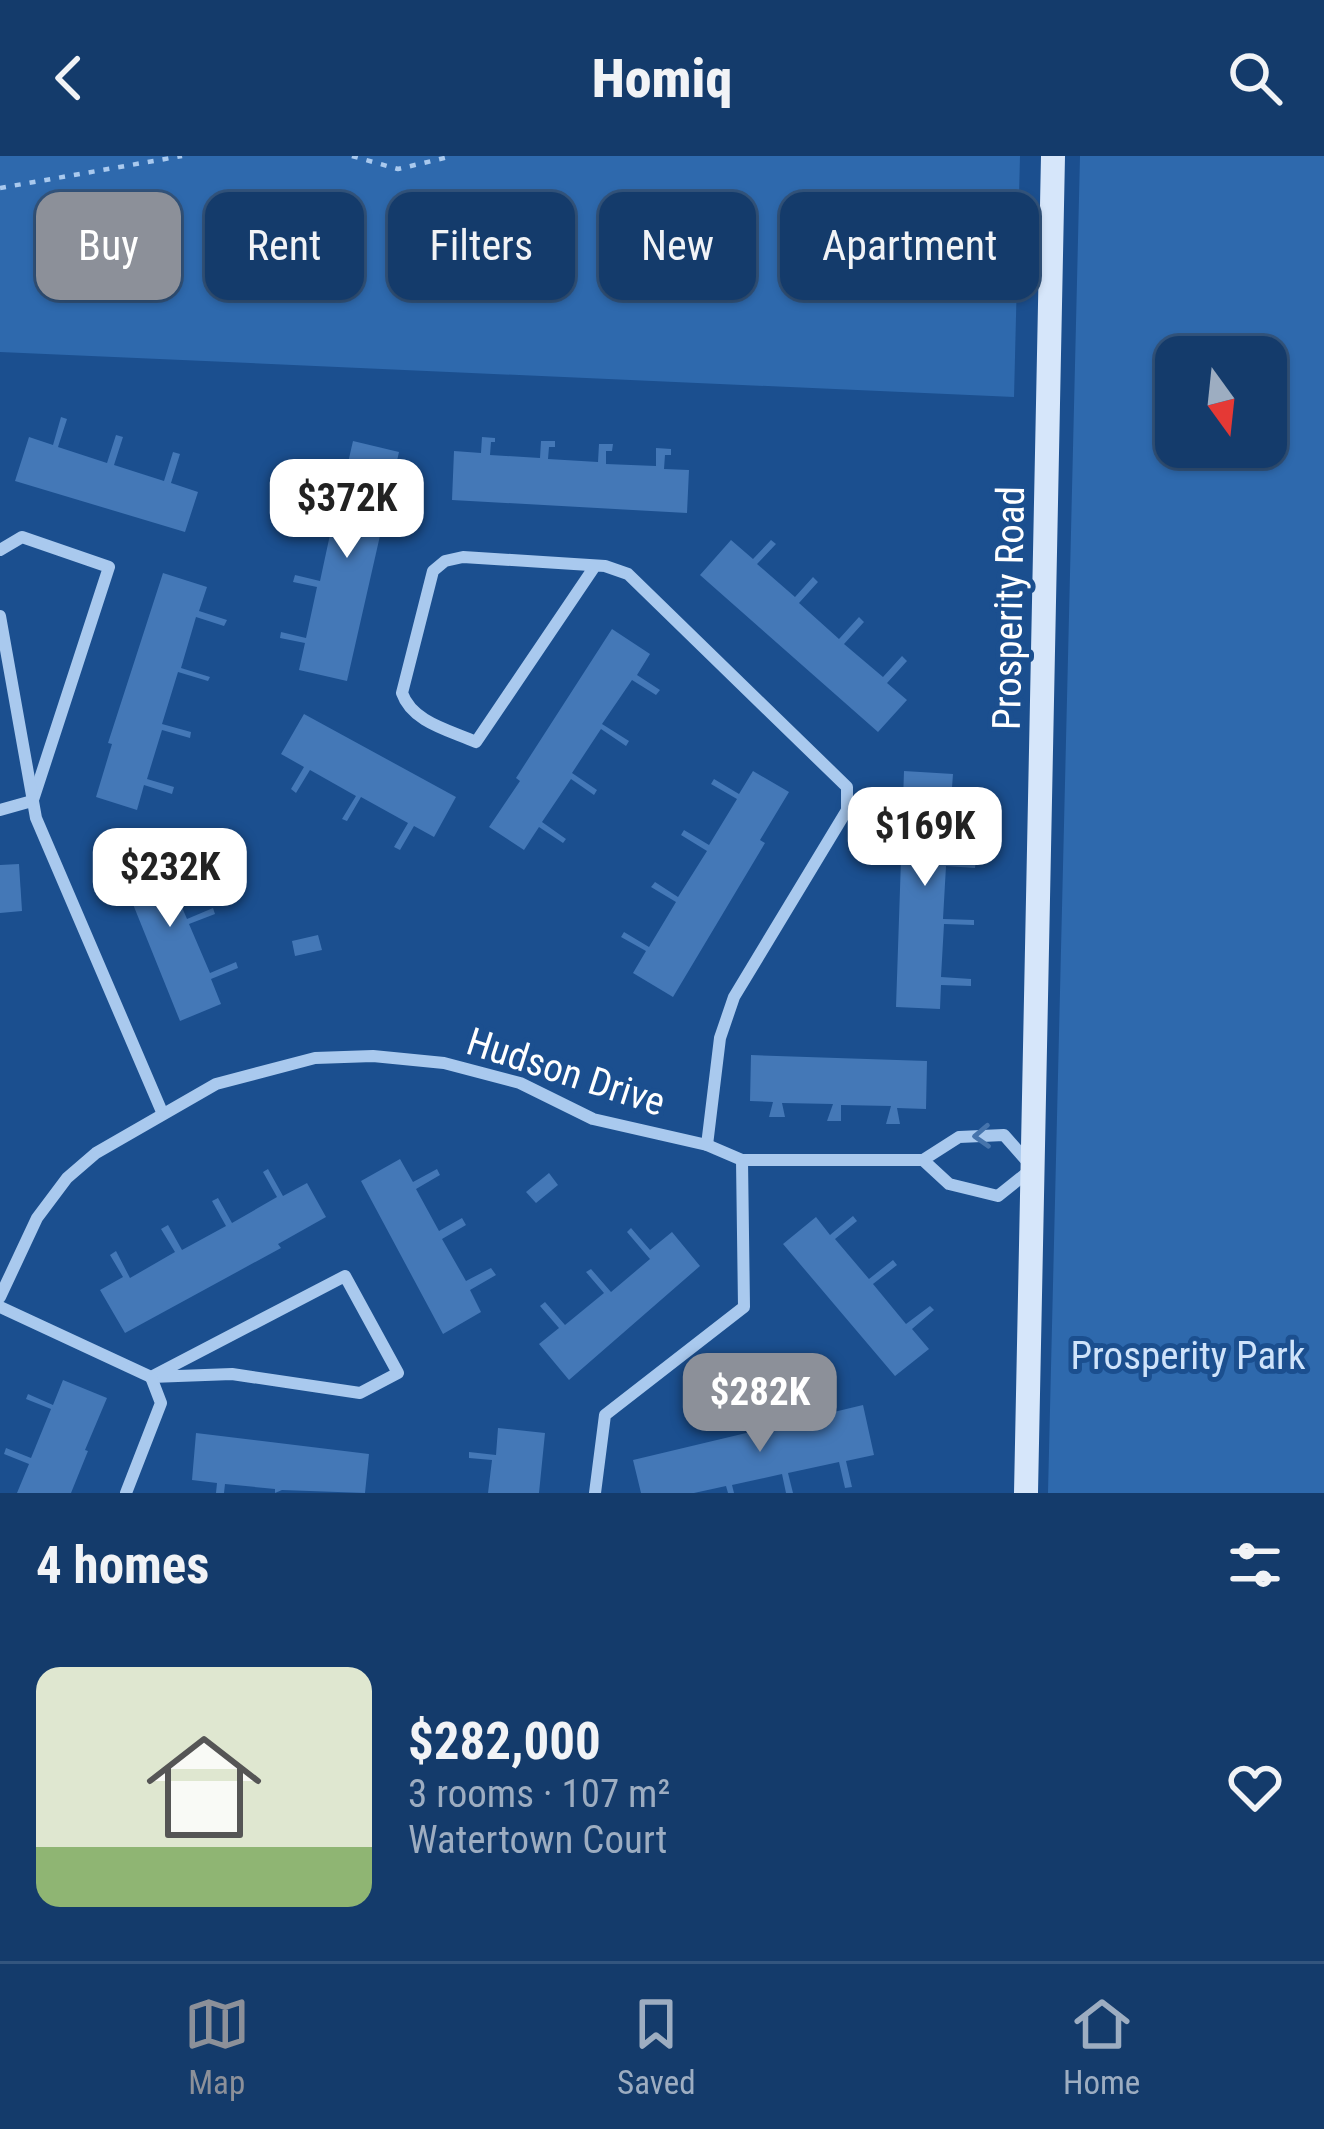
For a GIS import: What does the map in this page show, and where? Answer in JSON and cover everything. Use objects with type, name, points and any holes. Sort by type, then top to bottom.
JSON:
[{"type":"street","name":"Prosperity Road","points":[[1026,1493],[1053,156]]},
{"type":"street","points":[[0,550],[22,537],[109,567],[32,801]]},
{"type":"street","points":[[595,566],[476,742],[406,707],[402,693],[433,571],[446,561],[464,557],[595,566],[628,574],[847,787],[847,810],[734,997],[720,1038],[706,1145]]},
{"type":"street","points":[[0,616],[32,801],[47,848],[162,1112]]},
{"type":"street","points":[[0,810],[32,801]]},
{"type":"street","name":"Hudson Drive","points":[[0,1297],[4,1275],[37,1218],[67,1178],[96,1153],[216,1084],[315,1058],[373,1056],[444,1063],[520,1083],[593,1119],[706,1145],[742,1160],[923,1160],[959,1138],[1004,1136],[1034,1168]]},
{"type":"street","points":[[595,1493],[605,1415],[744,1307],[742,1160]]},
{"type":"street","points":[[923,1160],[949,1184],[998,1196],[1034,1168]]},
{"type":"street","points":[[0,1306],[151,1377],[232,1374],[360,1393],[398,1373],[345,1276],[151,1377]]},
{"type":"street","points":[[126,1493],[161,1403],[151,1377]]},
{"type":"path","points":[[0,188],[182,156]]},
{"type":"path","points":[[352,156],[398,169],[453,156]]},
{"type":"green space","points":[[0,156],[1020,156],[1019,192],[780,192],[780,300],[1016,300],[1014,397],[0,352]]},
{"type":"green space","name":"Prosperity Park","points":[[1080,156],[1324,156],[1324,1493],[1048,1493]]},
{"type":"building","points":[[61,417],[67,419],[58,447],[107,463],[116,435],[123,437],[114,465],[164,481],[173,452],[180,454],[171,483],[198,492],[185,532],[15,481],[29,437],[53,445]]},
{"type":"building","points":[[482,437],[495,438],[490,455],[540,458],[541,441],[555,441],[548,459],[598,462],[599,444],[613,444],[612,451],[606,451],[606,464],[656,466],[656,448],[671,449],[671,455],[665,455],[664,469],[689,470],[687,513],[452,500],[454,451],[481,453]]},
{"type":"building","points":[[353,441],[399,452],[347,681],[299,670],[305,643],[280,638],[281,632],[306,638],[317,587],[293,582],[295,575],[320,581],[331,530],[307,524],[308,518],[333,523],[344,473],[321,468],[322,461],[347,467]]},
{"type":"building","points":[[731,540],[753,559],[771,540],[776,544],[757,564],[795,597],[813,577],[818,582],[799,603],[839,639],[859,617],[864,622],[844,644],[883,677],[902,656],[907,661],[887,683],[907,700],[878,732],[700,575]]},
{"type":"building","points":[[163,573],[207,587],[199,611],[227,620],[224,626],[196,617],[181,668],[210,677],[208,681],[178,672],[162,724],[191,732],[190,738],[162,730],[147,779],[174,787],[172,794],[144,785],[137,810],[96,797],[112,744],[108,743]]},
{"type":"building","points":[[612,629],[650,654],[637,675],[660,690],[656,695],[632,680],[602,724],[629,741],[626,746],[601,729],[572,773],[597,790],[594,795],[571,779],[542,822],[566,839],[563,843],[539,827],[524,850],[489,827]]},
{"type":"building","points":[[304,714],[456,797],[434,837],[414,826],[400,850],[394,847],[408,823],[361,797],[347,821],[342,819],[356,796],[310,770],[296,793],[291,789],[304,767],[281,754]]},
{"type":"building","points":[[753,771],[789,792],[760,840],[765,843],[673,997],[633,973],[646,951],[621,937],[624,932],[649,947],[676,902],[651,887],[655,882],[678,897],[707,851],[681,835],[684,830],[709,845],[737,799],[711,784],[714,779],[739,794]]},
{"type":"building","points":[[904,771],[953,774],[951,801],[978,803],[978,810],[949,808],[946,860],[976,861],[975,868],[946,866],[943,919],[974,920],[974,925],[944,924],[941,977],[971,979],[971,986],[941,985],[940,1009],[896,1007]]},
{"type":"building","points":[[156,840],[166,864],[191,853],[194,859],[166,870],[187,919],[213,908],[215,914],[189,924],[210,973],[236,962],[238,968],[211,979],[221,1004],[180,1021],[114,857]]},
{"type":"building","points":[[19,864],[22,911],[0,913],[0,865]]},
{"type":"building","points":[[318,935],[322,950],[295,956],[292,941]]},
{"type":"building","points":[[751,1055],[927,1061],[926,1109],[897,1108],[900,1124],[886,1124],[891,1106],[841,1105],[841,1121],[827,1121],[833,1104],[782,1103],[785,1117],[769,1117],[773,1102],[750,1101]]},
{"type":"building","points":[[400,1159],[413,1182],[437,1169],[440,1175],[416,1189],[439,1231],[462,1218],[466,1225],[442,1239],[466,1281],[491,1268],[496,1275],[470,1290],[481,1312],[443,1334],[361,1181]]},
{"type":"building","points":[[268,1169],[283,1196],[307,1183],[326,1217],[278,1244],[281,1248],[125,1333],[100,1290],[123,1277],[110,1255],[116,1251],[130,1278],[175,1252],[161,1229],[168,1225],[182,1250],[226,1226],[212,1201],[218,1198],[232,1223],[277,1197],[263,1172]]},
{"type":"building","points":[[549,1173],[558,1185],[536,1203],[526,1192]]},
{"type":"building","points":[[853,1216],[857,1221],[835,1239],[869,1279],[893,1260],[897,1265],[873,1284],[906,1324],[930,1306],[934,1310],[912,1329],[929,1349],[895,1376],[783,1244],[816,1217],[830,1235]]},
{"type":"building","points":[[631,1228],[650,1250],[672,1232],[700,1266],[569,1380],[539,1344],[559,1328],[540,1306],[545,1302],[565,1325],[604,1293],[586,1272],[591,1269],[611,1292],[650,1259],[627,1232]]},
{"type":"building","points":[[63,1380],[107,1398],[71,1493],[17,1493],[29,1464],[4,1454],[6,1448],[31,1458],[51,1409],[26,1399],[28,1394],[53,1405]]},
{"type":"building","points":[[863,1405],[874,1455],[846,1461],[852,1487],[845,1488],[839,1462],[788,1473],[793,1493],[786,1493],[782,1474],[732,1485],[734,1493],[728,1493],[726,1486],[694,1493],[641,1493],[633,1460]]},
{"type":"building","points":[[498,1428],[545,1433],[539,1493],[488,1493],[492,1460],[469,1458],[469,1452],[496,1455]]},
{"type":"building","points":[[196,1433],[369,1454],[365,1493],[275,1493],[275,1489],[225,1484],[224,1493],[216,1493],[217,1483],[192,1480]]}]
